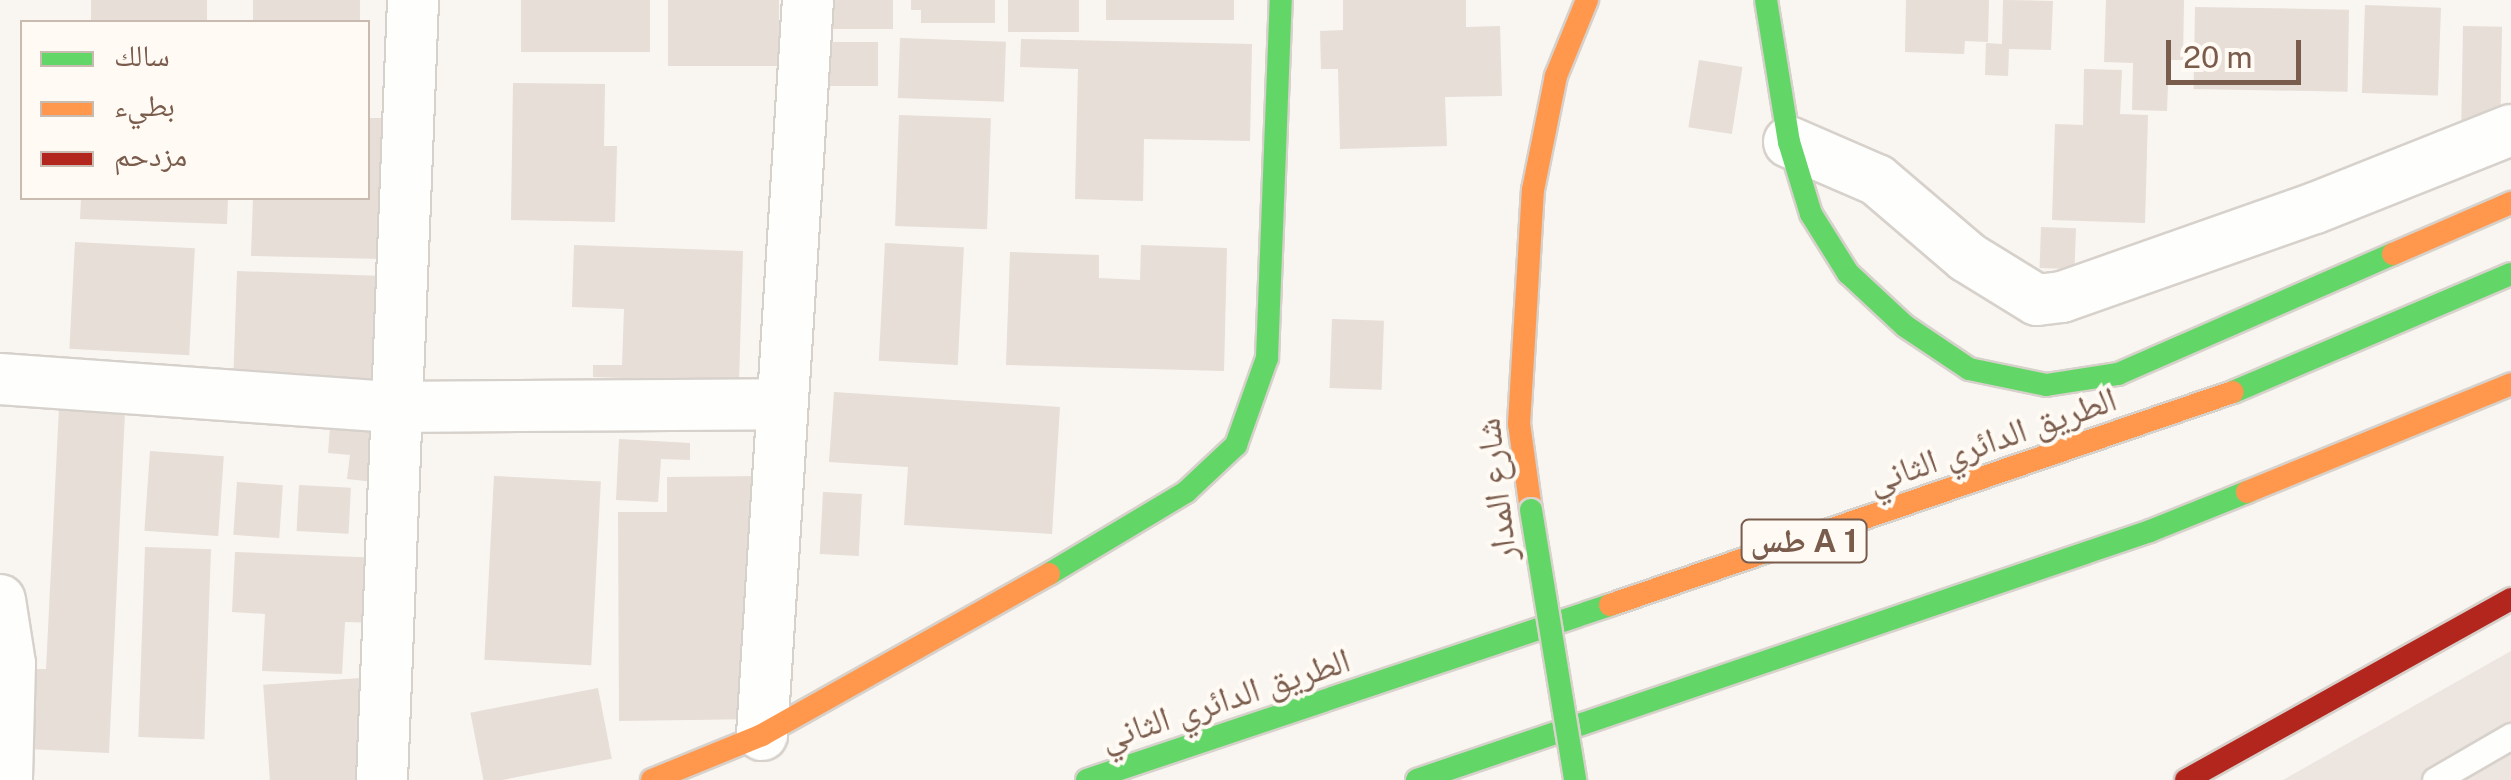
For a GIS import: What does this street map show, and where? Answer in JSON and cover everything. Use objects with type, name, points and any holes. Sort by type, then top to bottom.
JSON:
[{"type":"main road","points":[[652,780],[762,735],[1186,492],[1236,444],[1267,358],[1281,0]]},
{"type":"main road","points":[[1533,190],[1556,76],[1587,0]]},
{"type":"main road","points":[[1598,41],[1614,0]]},
{"type":"main road","points":[[1766,0],[1790,142],[1811,214],[1848,273],[1905,326],[1969,369],[2046,385],[2118,374],[2511,203]]},
{"type":"main road","points":[[1533,190],[1578,93]]},
{"type":"main road","name":"شارع المدار","points":[[1533,190],[1519,424],[1574,780]]},
{"type":"main road","name":"الطريق الدائري الثاني","points":[[1087,780],[2189,410],[2511,274]]},
{"type":"main road","points":[[1417,780],[2150,530],[2511,384]]},
{"type":"main road","points":[[2186,780],[2511,598]]},
{"type":"street","points":[[382,780],[393,407],[413,0]]},
{"type":"street","points":[[762,735],[808,0]]},
{"type":"street","points":[[1790,142],[1877,180],[1966,257],[2037,300],[2062,297],[2315,208],[2511,130]]},
{"type":"street","points":[[0,379],[393,407],[782,404]]},
{"type":"street","points":[[0,600],[10,664],[7,780]]},
{"type":"lane","points":[[2435,780],[2511,736]]},
{"type":"shaded area","points":[[2511,651],[2511,780],[2283,780]]},
{"type":"building","points":[[91,0],[207,0],[207,20],[91,20]]},
{"type":"building","points":[[253,0],[360,0],[360,20],[253,20]]},
{"type":"building","points":[[521,0],[650,0],[650,52],[521,52]]},
{"type":"building","points":[[668,0],[779,0],[779,66],[668,66]]},
{"type":"building","points":[[822,0],[893,0],[893,29],[822,29]]},
{"type":"building","points":[[911,0],[995,0],[995,23],[921,23],[921,10],[911,10]]},
{"type":"building","points":[[1008,0],[1079,0],[1079,32],[1008,32]]},
{"type":"building","points":[[1106,0],[1234,0],[1234,20],[1106,20]]},
{"type":"building","points":[[1343,0],[1466,0],[1466,27],[1500,26],[1502,96],[1445,97],[1447,146],[1340,149],[1338,69],[1321,69],[1320,31],[1343,30]]},
{"type":"building","points":[[1906,0],[1989,0],[1988,42],[1965,41],[1964,54],[1905,52]]},
{"type":"building","points":[[2003,0],[2053,1],[2051,50],[2009,49],[2008,76],[1985,75],[1986,43],[2002,44]]},
{"type":"building","points":[[2106,0],[2184,0],[2183,60],[2169,60],[2167,111],[2132,110],[2133,63],[2104,62]]},
{"type":"building","points":[[2365,5],[2441,8],[2438,96],[2362,93]]},
{"type":"building","points":[[2195,7],[2349,10],[2348,92],[2194,89]]},
{"type":"building","points":[[2463,26],[2502,27],[2500,122],[2461,121]]},
{"type":"building","points":[[900,38],[1006,42],[1004,102],[898,98]]},
{"type":"building","points":[[1021,39],[1252,44],[1250,141],[1144,139],[1143,201],[1075,199],[1078,69],[1020,67]]},
{"type":"building","points":[[826,42],[878,42],[878,86],[826,86]]},
{"type":"building","points":[[1699,60],[1742,67],[1732,134],[1688,127]]},
{"type":"building","points":[[2084,69],[2122,70],[2120,114],[2148,115],[2145,223],[2052,220],[2055,124],[2083,125]]},
{"type":"building","points":[[513,83],[605,84],[604,146],[617,146],[615,222],[511,220]]},
{"type":"building","points":[[899,115],[991,118],[987,229],[895,226]]},
{"type":"building","points":[[370,118],[386,118],[383,259],[251,256],[253,200],[370,200]]},
{"type":"building","points":[[81,200],[228,200],[227,224],[80,219]]},
{"type":"building","points":[[2041,227],[2076,228],[2075,269],[2040,268]]},
{"type":"building","points":[[75,242],[195,248],[189,355],[69,349]]},
{"type":"building","points":[[885,243],[964,247],[958,365],[879,361]]},
{"type":"building","points":[[574,245],[743,251],[739,382],[593,377],[593,365],[622,365],[624,309],[572,307]]},
{"type":"building","points":[[1141,245],[1227,248],[1224,371],[1006,365],[1010,252],[1099,255],[1099,278],[1140,280]]},
{"type":"building","points":[[237,271],[383,276],[379,379],[233,374]]},
{"type":"building","points":[[1332,319],[1384,321],[1382,390],[1330,388]]},
{"type":"building","points":[[834,392],[1060,407],[1052,534],[904,525],[908,467],[829,462]]},
{"type":"building","points":[[59,408],[125,411],[109,753],[28,749],[31,669],[46,669]]},
{"type":"building","points":[[331,415],[379,420],[374,482],[347,479],[350,455],[328,453]]},
{"type":"building","points":[[619,439],[690,443],[690,460],[661,459],[658,502],[616,500]]},
{"type":"building","points":[[150,451],[224,456],[218,536],[144,531]]},
{"type":"building","points":[[494,476],[601,482],[591,665],[484,660]]},
{"type":"building","points":[[765,476],[758,719],[619,721],[618,512],[667,512],[667,477]]},
{"type":"building","points":[[237,482],[283,485],[279,538],[233,535]]},
{"type":"building","points":[[299,485],[351,488],[349,534],[297,531]]},
{"type":"building","points":[[823,492],[862,494],[859,556],[820,554]]},
{"type":"building","points":[[145,547],[211,549],[204,739],[138,737]]},
{"type":"building","points":[[235,552],[381,558],[378,623],[345,622],[342,674],[262,671],[265,614],[232,612]]},
{"type":"building","points":[[361,678],[368,780],[270,780],[263,685]]},
{"type":"building","points":[[598,688],[612,759],[502,780],[483,780],[470,713]]},
{"type":"traffic: fast","points":[[1049,574],[1186,492],[1236,445],[1267,358],[1281,0]]},
{"type":"traffic: fast","points":[[1766,0],[1789,142],[1811,214],[1848,273],[1905,326],[1969,369],[2046,385],[2118,374],[2393,254]]},
{"type":"traffic: fast","points":[[2233,392],[2511,274]]},
{"type":"traffic: fast","points":[[1417,780],[2150,531],[2247,492]]},
{"type":"traffic: fast","points":[[1531,510],[1575,780]]},
{"type":"traffic: fast","points":[[1087,780],[1610,605]]},
{"type":"traffic: slow","points":[[1531,510],[1519,424],[1533,190],[1556,76],[1587,0]]},
{"type":"traffic: slow","points":[[2393,254],[2511,203]]},
{"type":"traffic: slow","points":[[2247,492],[2511,384]]},
{"type":"traffic: slow","points":[[1610,605],[2233,392]]},
{"type":"traffic: slow","points":[[652,780],[762,735],[1049,574]]},
{"type":"traffic: jam","points":[[2186,780],[2511,599]]}]
